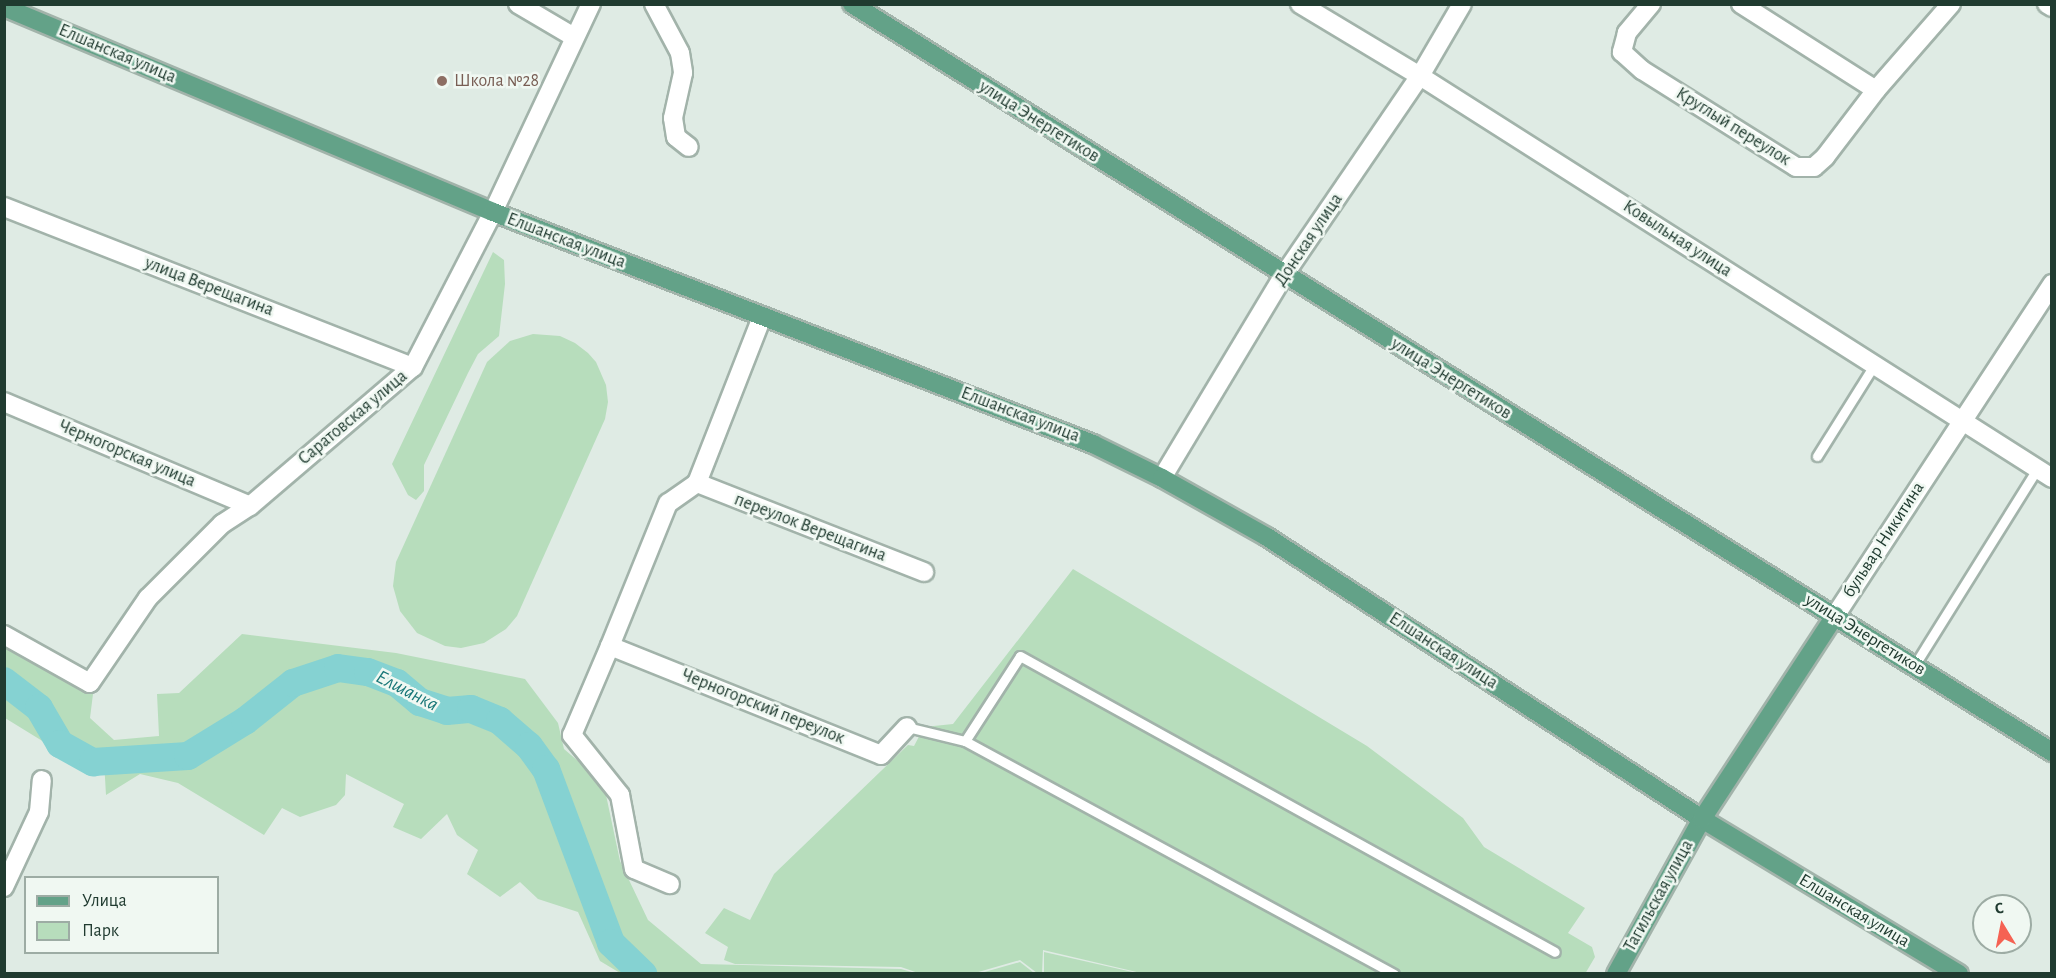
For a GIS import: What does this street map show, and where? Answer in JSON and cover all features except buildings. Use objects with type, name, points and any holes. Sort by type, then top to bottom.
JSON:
[{"type":"main road","name":"улица Энергетиков","points":[[852,4],[2052,752]]},
{"type":"main road","name":"Елшанская улица","points":[[4,7],[493,212],[1093,444],[1162,478],[1267,537],[1702,819],[1959,974]]},
{"type":"main road","name":"бульвар Никитина","points":[[1702,819],[1835,616]]},
{"type":"main road","name":"Тагильская улица","points":[[1616,974],[1702,819]]},
{"type":"street","points":[[518,4],[574,37]]},
{"type":"street","name":"Саратовская улица","points":[[4,635],[90,683],[148,598],[222,524],[250,506],[413,367],[493,212],[591,4]]},
{"type":"street","points":[[654,4],[680,53],[683,73],[673,118],[676,137],[689,147]]},
{"type":"street","name":"Ковыльная улица","points":[[1300,4],[1420,76],[2044,473]]},
{"type":"street","name":"Донская улица","points":[[1162,478],[1284,275],[1420,76],[1462,4]]},
{"type":"street","name":"Круглый переулок","points":[[1651,4],[1628,33],[1622,52],[1642,70],[1796,167],[1814,166],[1825,157],[1876,90],[1951,4]]},
{"type":"street","points":[[1741,4],[1876,90]]},
{"type":"street","points":[[2047,4],[2052,7]]},
{"type":"street","name":"улица Верещагина","points":[[4,207],[413,367]]},
{"type":"street","name":"бульвар Никитина","points":[[1835,616],[1961,421],[2050,290]]},
{"type":"street","points":[[670,884],[634,869],[620,795],[572,735],[668,503],[697,483],[762,317]]},
{"type":"street","name":"Черногорская улица","points":[[4,402],[250,506]]},
{"type":"street","name":"переулок Верещагина","points":[[697,483],[924,572]]},
{"type":"street","name":"Черногорский переулок","points":[[610,646],[881,755],[906,727]]},
{"type":"street","points":[[4,887],[39,812],[42,780]]},
{"type":"lane","points":[[1817,456],[1874,365]]},
{"type":"lane","points":[[1914,666],[2044,473]]},
{"type":"lane","points":[[965,741],[1020,656],[1555,952]]},
{"type":"lane","points":[[906,727],[965,741],[1394,974]]},
{"type":"green space","points":[[493,252],[504,260],[505,284],[499,336],[478,354],[468,373],[424,465],[424,491],[416,500],[408,495],[392,464]]},
{"type":"green space","points":[[533,334],[560,336],[575,343],[596,362],[606,385],[608,402],[605,419],[517,616],[506,629],[484,643],[461,648],[445,646],[417,633],[400,611],[393,586],[396,562],[487,362],[510,341]]},
{"type":"green space","points":[[1073,569],[1367,746],[1463,818],[1484,847],[1585,908],[1568,933],[1592,947],[1595,957],[1585,974],[1145,974],[1043,950],[1042,973],[1037,973],[1020,960],[975,973],[921,974],[901,967],[735,964],[724,960],[728,947],[705,933],[724,908],[750,920],[774,874],[908,745],[914,746],[924,727],[953,724]]},
{"type":"green space","points":[[242,634],[396,653],[525,679],[558,723],[564,749],[585,767],[606,795],[620,861],[648,920],[701,964],[901,969],[915,973],[620,973],[600,961],[578,912],[538,899],[520,882],[500,897],[467,874],[478,850],[457,835],[447,814],[421,839],[393,827],[404,804],[346,774],[345,795],[336,805],[300,817],[282,808],[264,835],[178,783],[140,774],[106,795],[104,761],[87,752],[70,758],[5,718],[4,645],[93,694],[90,718],[114,740],[159,736],[157,694],[179,693]]},
{"type":"green space","points":[[1044,952],[1137,973],[1044,973]]},
{"type":"green space","points":[[1020,962],[1034,973],[981,973]]},
{"type":"waterway","name":"Елшанка","points":[[4,681],[39,708],[60,744],[93,762],[188,756],[245,721],[293,683],[338,668],[368,672],[397,683],[420,702],[447,711],[471,709],[500,721],[529,746],[546,769],[611,943],[643,974]]},
{"type":"place","name":"Школа №28","points":[[442,81]]}]
